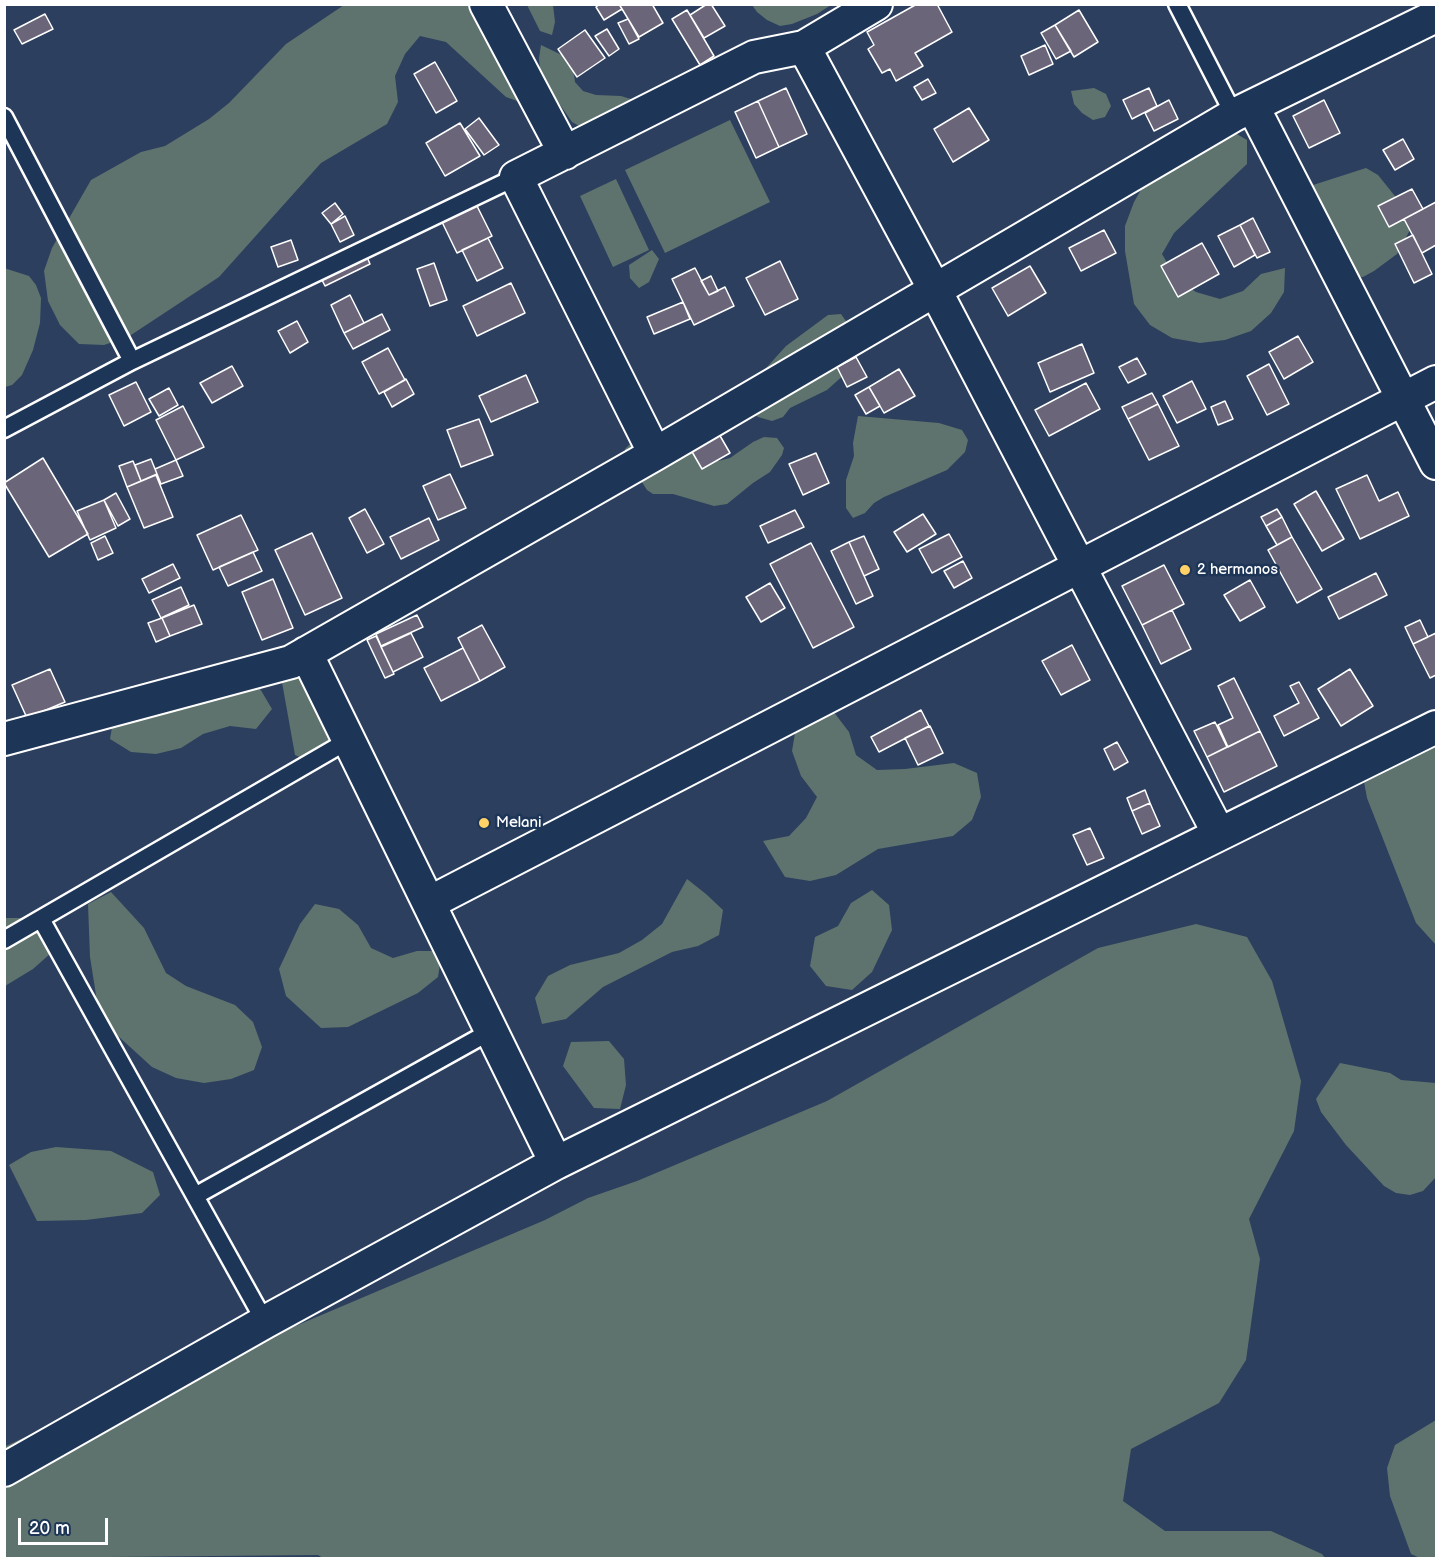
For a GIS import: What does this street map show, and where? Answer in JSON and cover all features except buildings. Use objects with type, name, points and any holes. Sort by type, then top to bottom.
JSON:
[{"type":"street","points":[[486,4],[565,153]]},
{"type":"street","points":[[655,454],[516,177],[754,57],[804,47],[876,4]]},
{"type":"street","points":[[4,739],[291,662],[655,454],[1244,111],[1437,16]]},
{"type":"street","points":[[804,47],[935,290],[1219,834]]},
{"type":"street","points":[[1244,111],[1404,399],[1437,463]]},
{"type":"street","points":[[429,903],[1079,565],[1437,382]]},
{"type":"street","points":[[306,653],[556,1163]]},
{"type":"street","points":[[4,1470],[265,1322],[556,1163],[1437,727]]},
{"type":"lane","points":[[1176,4],[1244,111]]},
{"type":"lane","points":[[4,117],[132,361]]},
{"type":"lane","points":[[4,429],[132,361],[516,177]]},
{"type":"lane","points":[[4,940],[349,740]]},
{"type":"lane","points":[[41,919],[265,1322]]},
{"type":"lane","points":[[195,1196],[491,1031]]},
{"type":"green space","points":[[344,5],[488,5],[534,107],[506,97],[446,42],[420,36],[405,54],[395,76],[398,102],[387,124],[321,163],[219,277],[128,337],[104,345],[79,344],[60,325],[48,301],[44,271],[52,248],[91,180],[141,152],[165,146],[209,119],[229,103],[286,44]]},
{"type":"green space","points":[[527,5],[553,5],[555,22],[552,35],[540,31]]},
{"type":"green space","points":[[752,5],[831,5],[817,14],[780,26],[767,20]]},
{"type":"green space","points":[[541,45],[568,58],[575,82],[583,91],[634,100],[642,108],[645,119],[641,132],[632,140],[620,143],[606,141],[572,122],[545,83],[540,71]]},
{"type":"green space","points":[[1094,88],[1106,94],[1111,106],[1105,117],[1093,120],[1074,104],[1071,91]]},
{"type":"green space","points":[[730,120],[770,202],[665,253],[625,170]]},
{"type":"green space","points":[[1225,127],[1247,140],[1247,164],[1174,233],[1162,254],[1176,278],[1196,292],[1220,299],[1243,291],[1261,274],[1285,268],[1284,292],[1271,313],[1251,331],[1225,340],[1200,343],[1172,338],[1150,325],[1134,304],[1125,251],[1125,226],[1134,202],[1160,157]]},
{"type":"green space","points":[[1366,168],[1378,175],[1403,206],[1410,230],[1397,254],[1363,277],[1350,276],[1310,186]]},
{"type":"green space","points":[[616,179],[649,250],[613,267],[580,196]]},
{"type":"green space","points":[[652,250],[659,259],[649,282],[639,288],[630,278],[629,265]]},
{"type":"green space","points":[[4,268],[29,276],[36,285],[41,298],[40,323],[33,350],[22,375],[12,385],[5,387]]},
{"type":"green space","points":[[841,314],[848,324],[854,347],[852,361],[846,373],[827,390],[790,408],[783,417],[772,421],[758,417],[739,398],[786,346],[828,315]]},
{"type":"green space","points":[[858,416],[939,423],[962,430],[968,440],[965,452],[947,470],[884,497],[874,503],[865,513],[853,518],[846,508],[846,480],[854,456],[853,443]]},
{"type":"green space","points":[[668,431],[687,450],[718,461],[730,458],[764,437],[777,438],[784,448],[770,472],[727,504],[714,506],[673,494],[653,494],[647,490],[625,455],[625,449],[630,444],[648,433]]},
{"type":"green space","points":[[278,660],[313,674],[335,748],[317,765],[295,755]]},
{"type":"green space","points":[[238,675],[259,687],[272,709],[256,729],[230,726],[203,734],[181,748],[156,754],[131,752],[110,739],[114,715]]},
{"type":"green space","points":[[833,711],[849,732],[856,755],[877,770],[954,763],[977,773],[981,797],[972,820],[953,836],[878,849],[836,875],[810,881],[785,877],[763,841],[789,836],[806,818],[817,797],[801,776],[792,751],[796,727]]},
{"type":"green space","points":[[1436,731],[1436,945],[1416,923],[1367,798],[1362,771]]},
{"type":"green space","points":[[687,879],[723,910],[719,935],[698,946],[672,952],[603,987],[566,1019],[542,1024],[535,998],[548,976],[570,965],[619,953],[642,940],[662,924]]},
{"type":"green space","points":[[872,890],[889,905],[892,930],[872,972],[852,990],[826,986],[810,966],[815,937],[838,926],[851,903]]},
{"type":"green space","points":[[111,892],[144,928],[166,973],[186,986],[235,1005],[253,1022],[262,1047],[254,1070],[231,1079],[204,1083],[176,1078],[152,1067],[118,1036],[99,1014],[90,957],[88,904]]},
{"type":"green space","points":[[315,904],[339,909],[358,925],[371,948],[393,958],[417,951],[442,951],[438,977],[418,993],[348,1027],[321,1028],[286,996],[279,969],[300,924]]},
{"type":"green space","points":[[5,918],[24,918],[46,928],[51,953],[33,969],[5,986]]},
{"type":"green space","points":[[1196,924],[1247,937],[1272,981],[1301,1081],[1294,1131],[1249,1219],[1260,1259],[1246,1360],[1219,1403],[1131,1449],[1123,1501],[1165,1531],[1271,1531],[1322,1554],[1325,1558],[323,1558],[318,1555],[5,1558],[4,1447],[112,1396],[192,1370],[545,1220],[588,1198],[637,1181],[827,1101],[1098,948]]},
{"type":"green space","points":[[609,1041],[624,1059],[626,1085],[620,1109],[594,1108],[563,1066],[571,1042]]},
{"type":"green space","points":[[1340,1063],[1390,1073],[1401,1080],[1436,1083],[1436,1177],[1423,1191],[1410,1195],[1396,1193],[1384,1186],[1346,1145],[1321,1112],[1316,1099]]},
{"type":"green space","points":[[56,1147],[111,1151],[153,1172],[160,1195],[142,1213],[86,1220],[37,1221],[9,1165],[31,1152]]},
{"type":"green space","points":[[1436,1420],[1436,1558],[1420,1558],[1411,1554],[1390,1496],[1387,1468],[1395,1445]]},
{"type":"place","name":"2 hermanos","points":[[1185,570]]},
{"type":"place","name":"Melani","points":[[484,823]]}]
